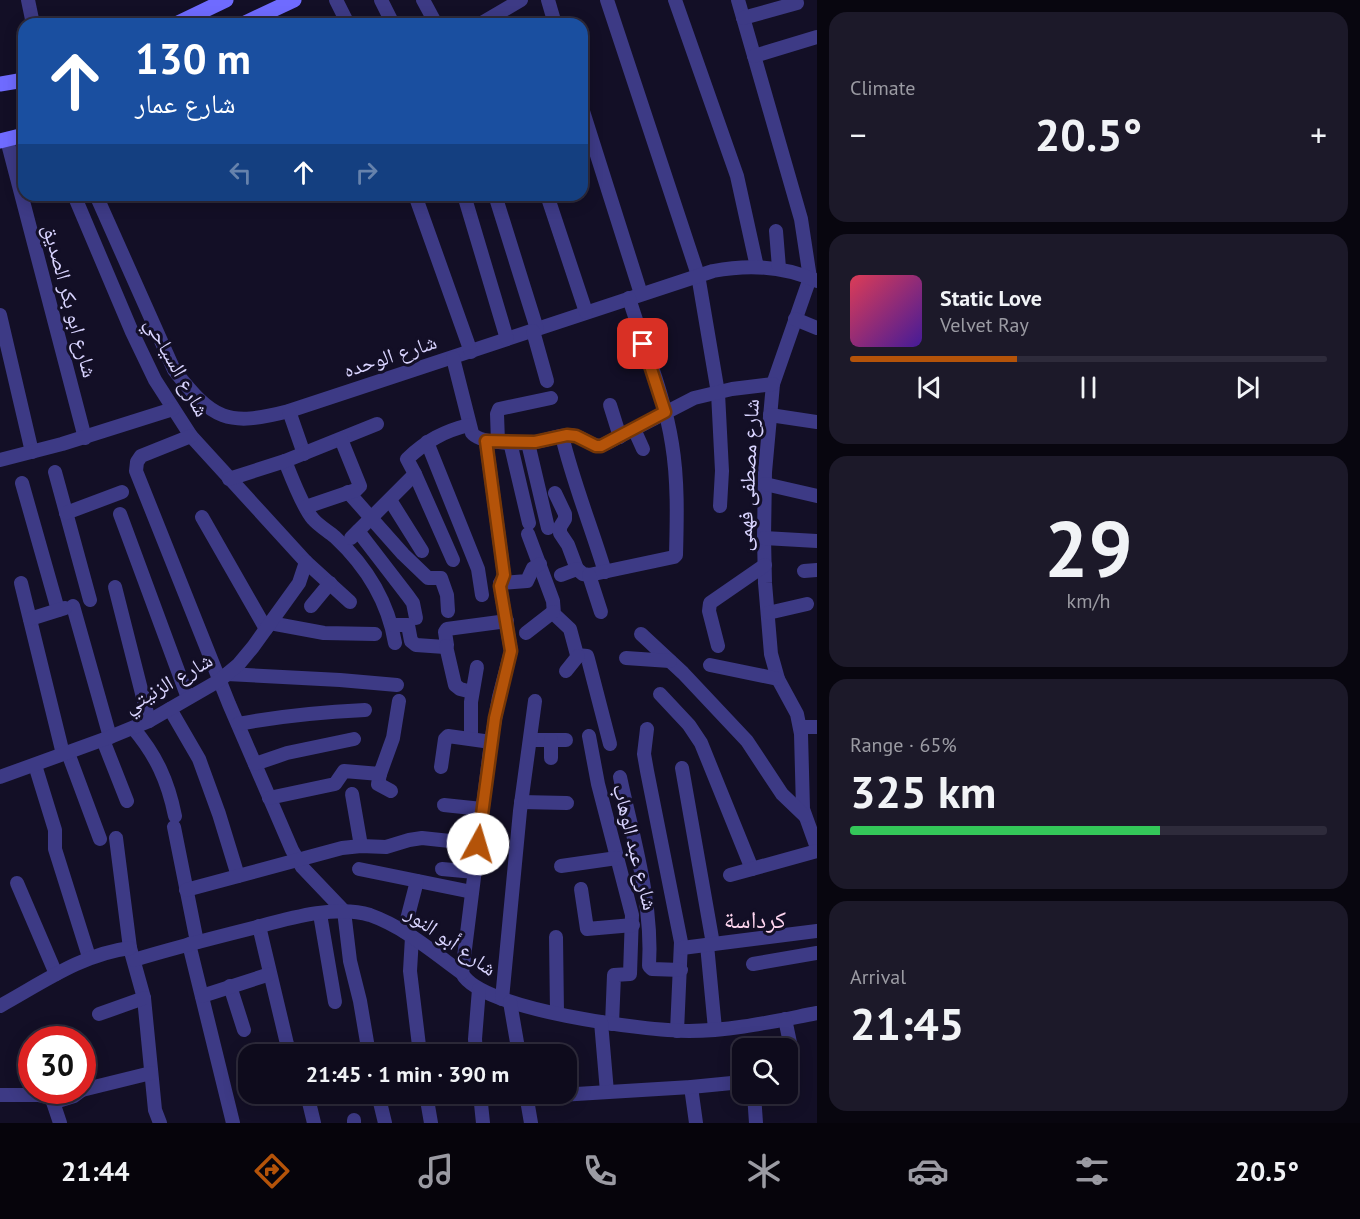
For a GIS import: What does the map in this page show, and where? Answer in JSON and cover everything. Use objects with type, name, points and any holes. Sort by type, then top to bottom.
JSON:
[{"type":"main road","points":[[188,18],[226,0]]},
{"type":"main road","points":[[256,18],[294,0]]},
{"type":"main road","points":[[0,84],[18,81]]},
{"type":"main road","points":[[3,141],[18,137]]},
{"type":"street","points":[[28,0],[32,18]]},
{"type":"street","points":[[336,0],[345,18]]},
{"type":"street","points":[[381,0],[390,18]]},
{"type":"street","points":[[423,0],[433,18]]},
{"type":"street","points":[[494,18],[521,0]]},
{"type":"street","points":[[548,0],[553,18]]},
{"type":"street","points":[[607,0],[698,275],[718,393],[722,471],[720,506]]},
{"type":"street","points":[[675,0],[736,176],[757,267]]},
{"type":"street","points":[[738,0],[801,219],[814,279]]},
{"type":"street","points":[[743,18],[797,3]]},
{"type":"street","points":[[754,56],[817,37]]},
{"type":"street","points":[[561,575],[605,572],[676,555],[675,465],[665,412],[588,129]]},
{"type":"street","name":"شارع ابو بكر الصديق","points":[[3,141],[18,195]]},
{"type":"street","name":"شارع ابو بكر الصديق","points":[[20,201],[85,438]]},
{"type":"street","name":"شارع السياحي","points":[[76,201],[155,380],[191,436],[306,562],[350,602]]},
{"type":"street","name":"شارع الوحده","points":[[99,201],[174,370],[191,391],[212,410],[223,416],[251,420],[289,411],[453,358],[698,275],[723,269],[757,267],[779,268],[814,279]]},
{"type":"street","points":[[417,201],[471,352]]},
{"type":"street","points":[[466,201],[507,339]]},
{"type":"street","points":[[497,201],[535,330],[547,381]]},
{"type":"street","points":[[549,201],[586,312]]},
{"type":"street","points":[[776,231],[779,268]]},
{"type":"street","points":[[94,243],[114,234]]},
{"type":"street","name":"شارع مصطفى فهمى","points":[[805,816],[802,799],[800,727],[794,704],[778,679],[771,654],[764,538],[765,484],[773,384],[795,319],[814,279]]},
{"type":"street","points":[[0,315],[32,452]]},
{"type":"street","points":[[795,319],[817,328]]},
{"type":"street","points":[[453,358],[474,436],[498,442],[528,443],[562,436],[576,436],[596,446],[620,437],[694,398],[773,384]]},
{"type":"street","points":[[462,973],[491,742],[511,651],[500,584],[504,575],[497,414],[499,409],[551,398]]},
{"type":"street","points":[[610,405],[620,437]]},
{"type":"street","points":[[0,460],[85,438],[173,409]]},
{"type":"street","points":[[289,411],[304,454]]},
{"type":"street","points":[[770,416],[817,422]]},
{"type":"street","points":[[229,479],[304,454],[377,424]]},
{"type":"street","points":[[453,560],[407,459],[427,442],[452,429],[469,424]]},
{"type":"street","points":[[634,429],[643,449]]},
{"type":"street","points":[[191,436],[141,456],[136,465],[136,471],[223,677],[238,724],[297,860],[344,911],[350,961],[367,1044]]},
{"type":"street","points":[[562,436],[574,484],[588,517],[605,572]]},
{"type":"street","points":[[306,507],[358,488],[360,483],[341,439]]},
{"type":"street","points":[[427,442],[478,569],[482,595]]},
{"type":"street","points":[[498,442],[553,601],[553,612],[544,626],[526,633]]},
{"type":"street","points":[[528,443],[548,528]]},
{"type":"street","points":[[285,461],[313,519],[344,546],[369,577],[383,600],[392,625],[395,643]]},
{"type":"street","points":[[55,472],[90,600]]},
{"type":"street","points":[[344,546],[415,474]]},
{"type":"street","points":[[22,483],[58,610]]},
{"type":"street","points":[[765,484],[817,496]]},
{"type":"street","points":[[66,513],[122,492]]},
{"type":"street","points":[[348,492],[403,554],[428,578],[441,578],[447,595],[448,611]]},
{"type":"street","points":[[555,493],[565,514],[560,533],[583,572],[601,612]]},
{"type":"street","points":[[390,500],[422,550]]},
{"type":"street","points":[[120,514],[188,698]]},
{"type":"street","points":[[202,517],[268,626],[324,633],[375,634]]},
{"type":"street","points":[[358,531],[408,596],[416,618]]},
{"type":"street","points":[[764,538],[817,542]]},
{"type":"street","name":"شارع الزنيتي","points":[[0,777],[107,739],[149,721],[223,677],[246,656],[299,584],[306,562]]},
{"type":"street","points":[[500,584],[527,581],[533,568],[540,564]]},
{"type":"street","points":[[718,646],[709,611],[710,603],[765,565]]},
{"type":"street","points":[[311,606],[330,583]]},
{"type":"street","points":[[21,584],[66,753],[100,838]]},
{"type":"street","points":[[30,619],[115,590],[149,721]]},
{"type":"street","points":[[768,613],[807,604]]},
{"type":"street","points":[[73,606],[107,739],[127,801]]},
{"type":"street","points":[[553,612],[570,629],[578,656]]},
{"type":"street","points":[[472,692],[455,685],[446,646],[447,629],[507,621]]},
{"type":"street","points":[[392,625],[408,625],[411,641],[416,645],[446,646]]},
{"type":"street","points":[[641,634],[747,741],[782,794],[805,816],[817,850],[730,875]]},
{"type":"street","points":[[566,671],[578,656]]},
{"type":"street","points":[[578,656],[587,656],[610,744]]},
{"type":"street","points":[[626,658],[670,661]]},
{"type":"street","points":[[710,665],[778,679]]},
{"type":"street","points":[[471,739],[472,692],[477,667]]},
{"type":"street","points":[[223,677],[329,679],[397,685]]},
{"type":"street","points":[[660,694],[690,724],[701,743],[752,869]]},
{"type":"street","points":[[392,791],[378,784],[393,738],[399,701]]},
{"type":"street","points":[[517,1044],[506,1001],[524,835],[521,802],[535,701]]},
{"type":"street","points":[[170,709],[199,759],[238,876]]},
{"type":"street","points":[[238,724],[312,713],[365,710]]},
{"type":"street","points":[[800,727],[817,727]]},
{"type":"street","points":[[133,728],[149,747],[161,768],[170,792],[202,996],[233,1123]]},
{"type":"street","points":[[647,729],[646,763],[682,948],[677,1031]]},
{"type":"street","name":"شارع عبد الوهاب","points":[[589,736],[598,784],[633,925],[630,974],[615,975],[607,1023]]},
{"type":"street","points":[[441,767],[446,737],[491,742]]},
{"type":"street","points":[[255,764],[320,745],[354,739]]},
{"type":"street","points":[[531,740],[566,740]]},
{"type":"street","points":[[551,740],[551,758]]},
{"type":"street","points":[[35,765],[55,830],[55,849],[89,957]]},
{"type":"street","points":[[682,768],[710,945],[715,1029]]},
{"type":"street","points":[[270,798],[335,784],[344,771],[380,774]]},
{"type":"street","points":[[620,777],[645,892],[651,937],[650,966],[652,969],[681,970]]},
{"type":"street","points":[[352,794],[361,846]]},
{"type":"street","points":[[521,802],[567,804]]},
{"type":"street","points":[[444,805],[482,809]]},
{"type":"street","points":[[116,838],[132,954],[144,998],[155,1110],[160,1123]]},
{"type":"street","points":[[186,890],[342,848],[386,847],[422,838],[478,844]]},
{"type":"street","points":[[561,866],[617,858]]},
{"type":"street","points":[[359,869],[472,892]]},
{"type":"street","points":[[442,869],[475,872]]},
{"type":"street","points":[[417,880],[408,934],[419,1044]]},
{"type":"street","points":[[17,883],[56,975]]},
{"type":"street","points":[[581,889],[587,929],[633,925]]},
{"type":"street","name":"شارع أبو النور","points":[[0,1006],[89,957],[109,951],[132,954],[193,943],[259,926],[344,911],[369,915],[395,925],[462,973],[464,978],[479,989],[506,1001],[557,1013],[607,1023],[677,1031],[715,1029],[817,1013]]},
{"type":"street","points":[[320,914],[336,1002]]},
{"type":"street","points":[[259,926],[287,1044]]},
{"type":"street","points":[[682,948],[817,931]]},
{"type":"street","points":[[556,937],[557,1013]]},
{"type":"street","points":[[753,963],[817,953]]},
{"type":"street","points":[[202,996],[270,974]]},
{"type":"street","points":[[231,986],[244,1030]]},
{"type":"street","points":[[475,1044],[479,989]]},
{"type":"street","points":[[99,1014],[144,998]]},
{"type":"street","points":[[785,1019],[790,1038]]},
{"type":"street","points":[[607,1023],[607,1092]]},
{"type":"street","points":[[96,1087],[151,1073]]},
{"type":"street","points":[[577,1093],[732,1083]]},
{"type":"street","points":[[691,1087],[696,1123]]},
{"type":"street","points":[[0,1095],[18,1095]]},
{"type":"street","points":[[54,1104],[60,1123]]},
{"type":"street","points":[[310,1104],[314,1123]]},
{"type":"street","points":[[380,1104],[385,1123]]},
{"type":"street","points":[[428,1104],[431,1123]]},
{"type":"street","points":[[481,1104],[483,1123]]},
{"type":"street","points":[[528,1104],[531,1123]]},
{"type":"street","points":[[755,1104],[756,1123]]},
{"type":"district","name":"كرداسة","points":[[755,920]]},
{"type":"route","points":[[478,844],[495,718],[511,651],[500,586],[504,575],[486,441],[523,443],[567,435],[576,436],[596,446],[601,446],[665,412],[643,344]]}]
